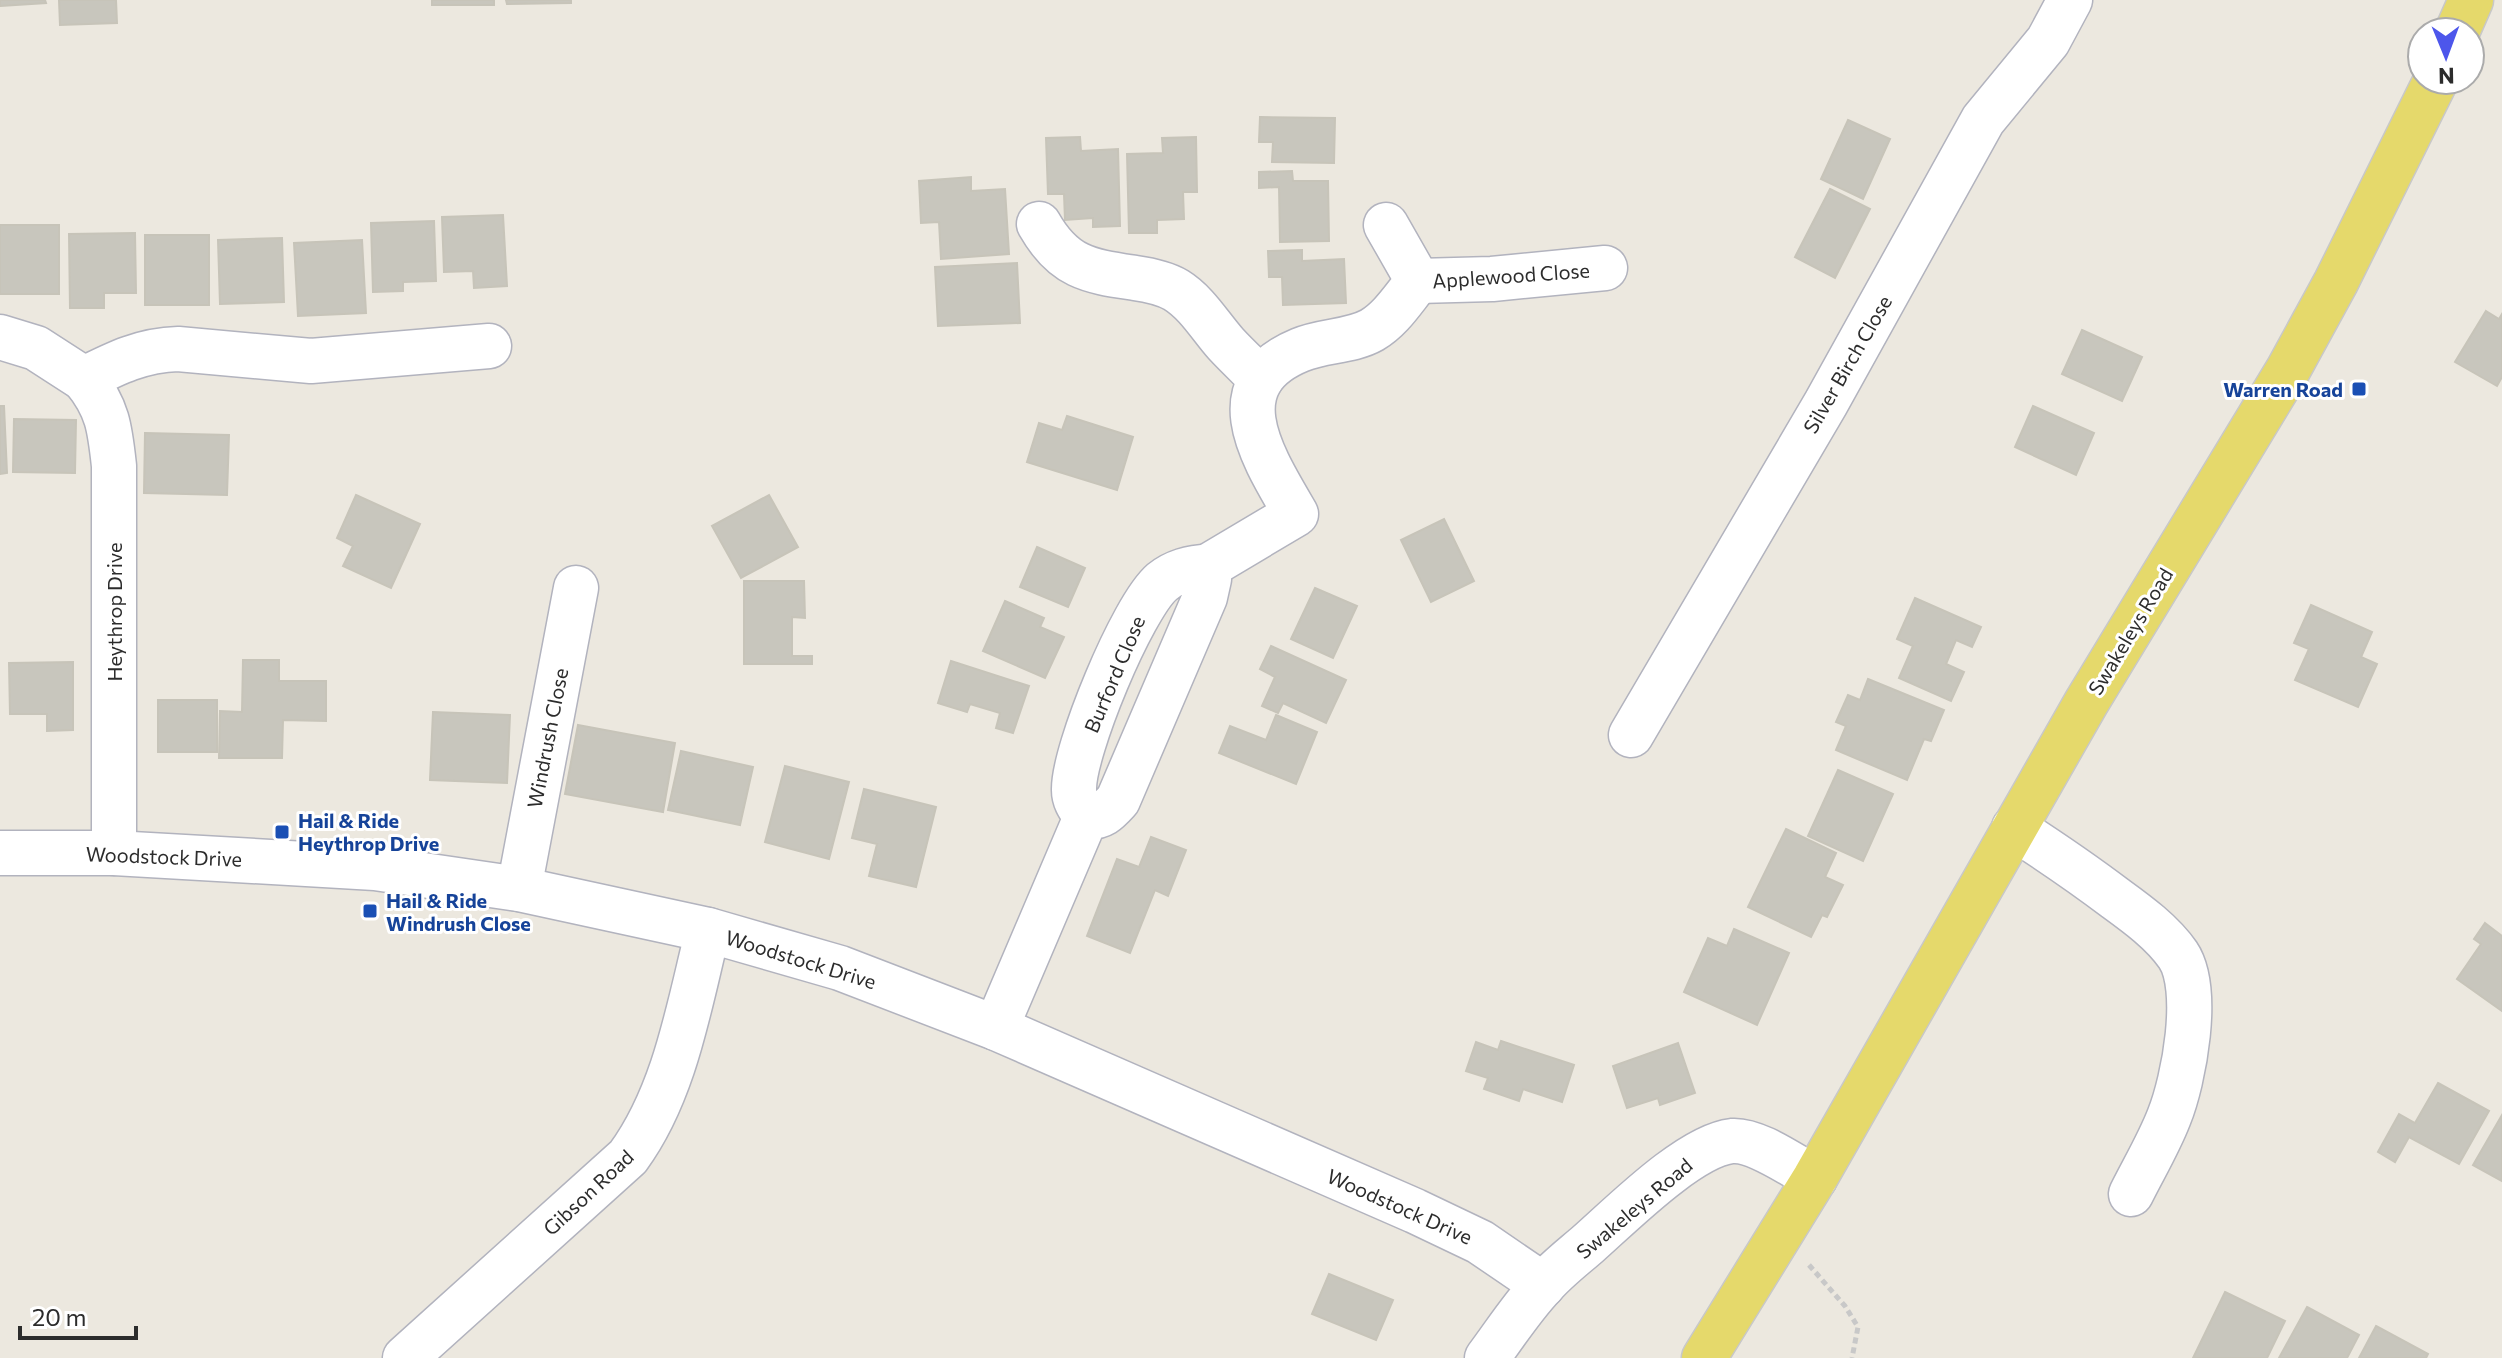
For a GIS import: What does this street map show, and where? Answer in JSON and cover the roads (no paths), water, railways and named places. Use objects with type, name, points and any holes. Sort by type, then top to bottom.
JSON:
[{"type":"main road","name":"Swakeleys Road","points":[[1704,1358],[1815,1178],[2086,703],[2288,370],[2343,269],[2428,96]]},
{"type":"street","name":"Silver Birch Close","points":[[1631,735],[1826,403],[1983,120],[2048,41],[2070,0]]},
{"type":"street","points":[[1039,224],[1060,254],[1092,271],[1152,281],[1180,293],[1261,379]]},
{"type":"street","name":"Applewood Close","points":[[1386,225],[1418,281]]},
{"type":"street","name":"Applewood Close","points":[[1418,281],[1492,279],[1605,268]]},
{"type":"street","name":"Applewood Close","points":[[1261,379],[1279,361],[1301,349],[1369,332],[1388,319],[1418,281]]},
{"type":"street","name":"Heythrop Drive","points":[[0,337],[36,348],[84,379],[106,411],[114,466],[114,853]]},
{"type":"street","points":[[84,379],[119,361],[158,350],[178,349],[311,361],[489,346]]},
{"type":"street","name":"Burford Close","points":[[1086,817],[1076,803],[1075,773],[1095,712],[1127,634],[1147,600],[1163,581],[1182,571],[1207,567],[1296,514],[1268,465],[1252,423],[1254,391],[1261,379]]},
{"type":"street","points":[[996,1028],[1086,817],[1097,818],[1118,800],[1205,597],[1209,579],[1207,567]]},
{"type":"street","name":"Windrush Close","points":[[519,889],[576,588]]},
{"type":"street","points":[[2014,828],[2077,869],[2134,912],[2162,936],[2179,957],[2186,973],[2190,990],[2190,1017],[2178,1085],[2170,1115],[2131,1194]]},
{"type":"street","name":"Woodstock Drive","points":[[0,853],[114,853],[375,868],[519,889],[708,930],[840,968],[996,1028],[1415,1211],[1480,1242],[1543,1285]]},
{"type":"street","name":"Gibson Road","points":[[405,1358],[628,1157],[642,1138],[667,1081],[708,930]]},
{"type":"street","name":"Swakeleys Road","points":[[1487,1358],[1543,1285],[1664,1178],[1696,1156],[1716,1146],[1742,1141],[1815,1178]]},
{"type":"place","name":"Warren Road","points":[[2359,389]]},
{"type":"place","name":"Hail & Ride Heythrop Drive","points":[[282,832]]},
{"type":"place","name":"Hail & Ride Windrush Close","points":[[370,911]]}]
